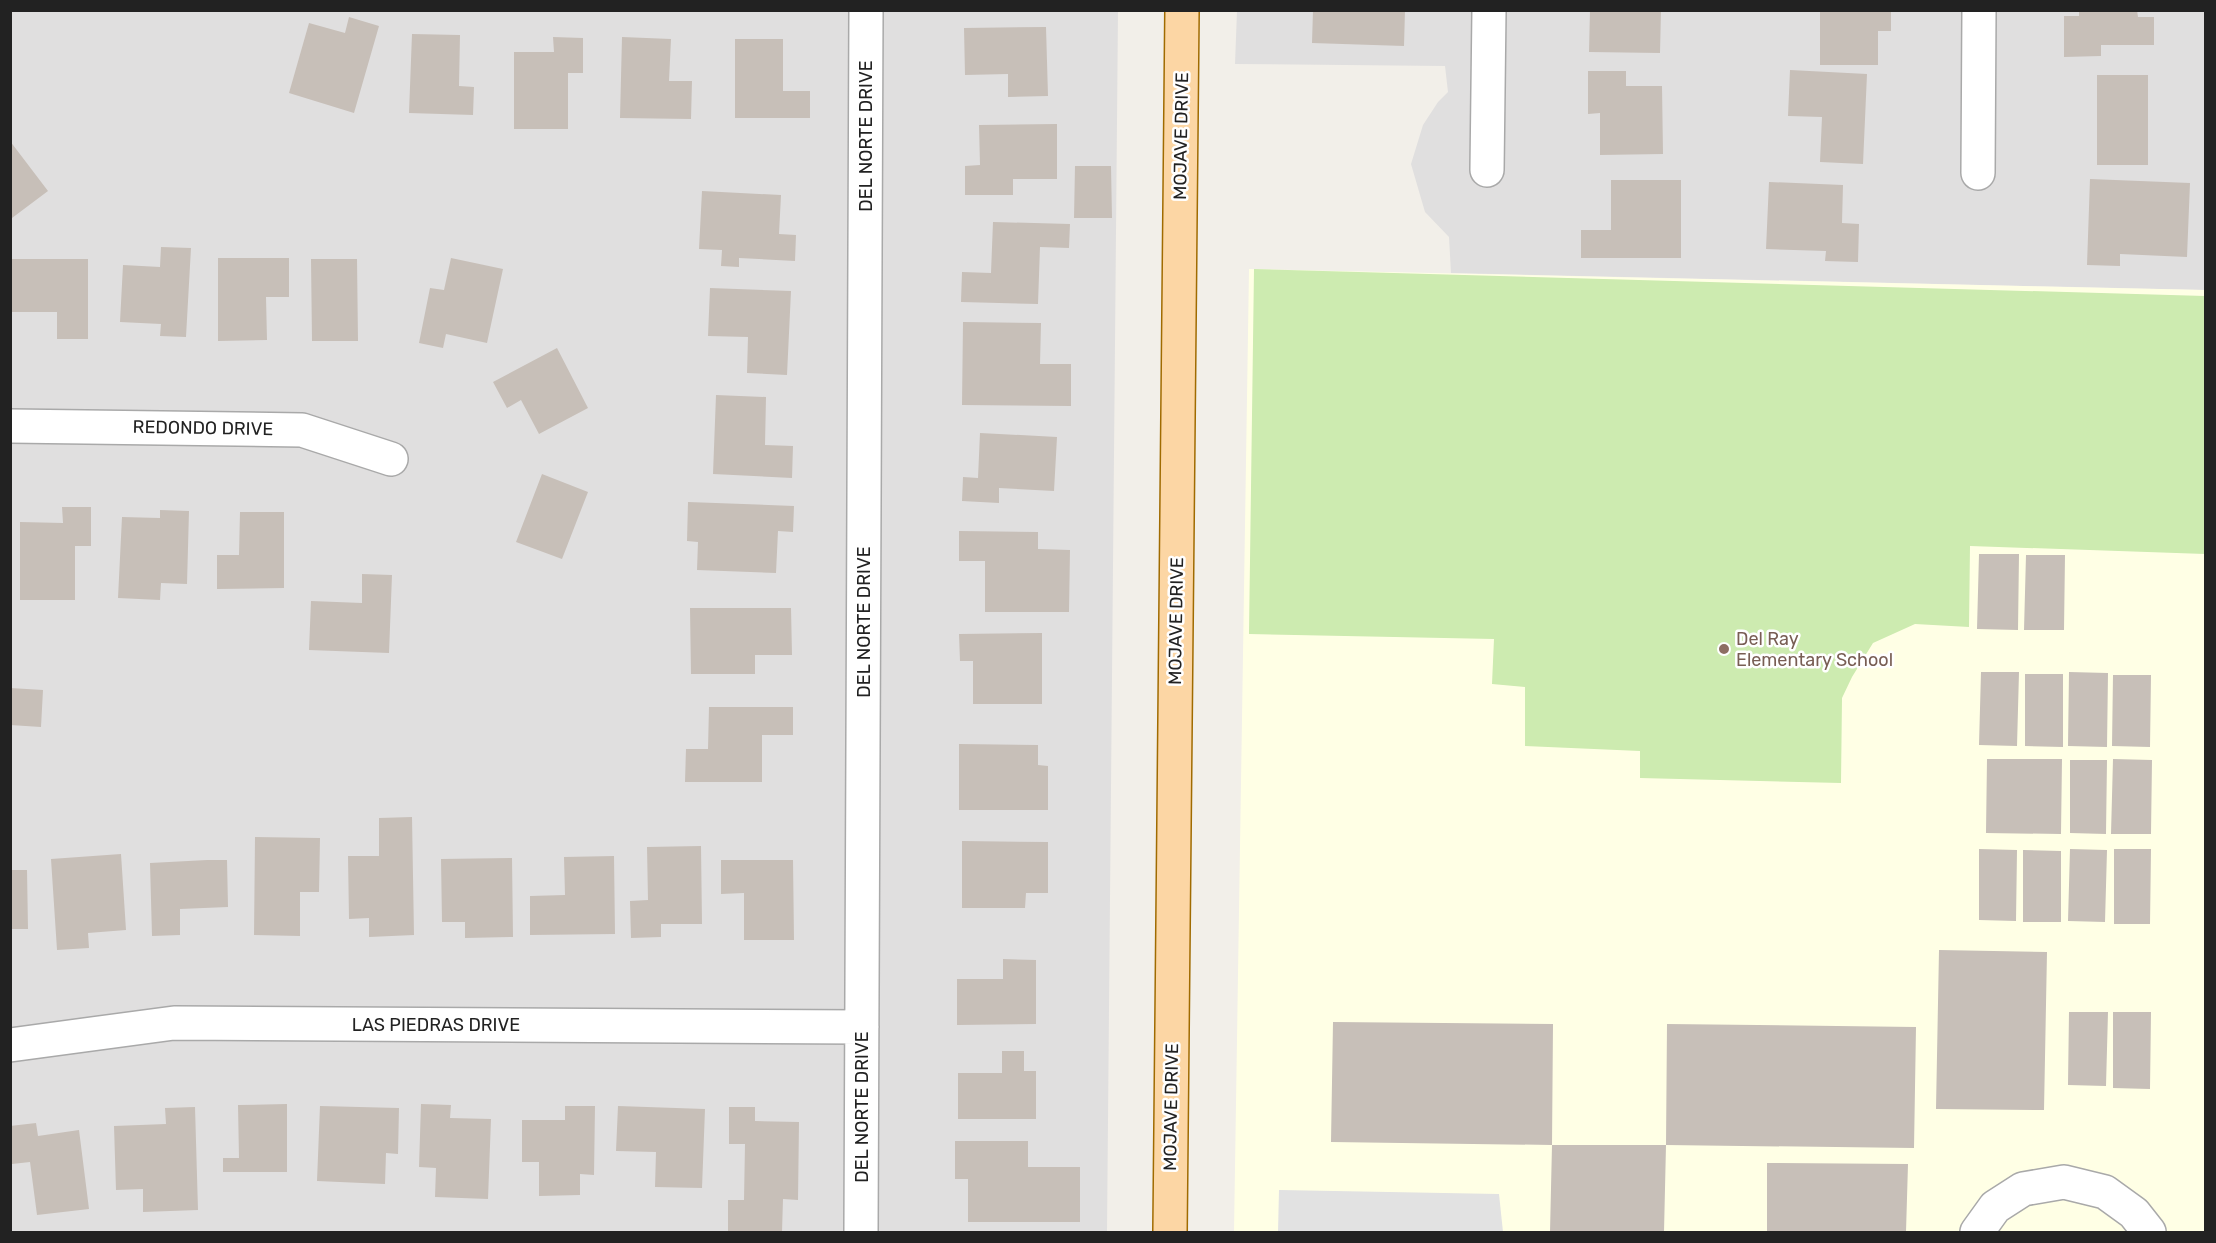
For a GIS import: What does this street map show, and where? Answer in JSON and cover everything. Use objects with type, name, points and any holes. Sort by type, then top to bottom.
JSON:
[{"type":"main road","name":"MOJAVE DRIVE","points":[[1170,1233],[1182,10]]},
{"type":"street","name":"DEL NORTE DRIVE","points":[[861,1233],[866,10]]},
{"type":"street","points":[[1487,170],[1489,10]]},
{"type":"street","points":[[1978,10],[1978,173]]},
{"type":"street","name":"REDONDO DRIVE","points":[[10,426],[302,430],[391,459]]},
{"type":"street","name":"LAS PIEDRAS DRIVE","points":[[10,1045],[174,1023],[862,1027]]},
{"type":"street","points":[[1977,1233],[1995,1207],[2023,1189],[2064,1182],[2105,1192],[2134,1213],[2149,1233]]},
{"type":"shaded area","points":[[10,11],[1118,11],[1107,1232],[11,1232]]},
{"type":"shaded area","points":[[1237,11],[2205,11],[2205,290],[1451,273],[1449,237],[1425,212],[1411,164],[1423,125],[1438,102],[1448,92],[1445,66],[1235,64]]},
{"type":"shaded area","name":"Del Ray Elementary School","points":[[1249,269],[2205,290],[2205,1232],[1234,1232]]},
{"type":"shaded area","points":[[1279,1190],[1499,1194],[1503,1232],[1278,1232]]},
{"type":"green space","points":[[1254,269],[2205,296],[2205,554],[1970,546],[1969,627],[1915,624],[1873,643],[1852,677],[1842,698],[1841,783],[1640,778],[1640,751],[1525,746],[1525,687],[1492,684],[1494,639],[1249,634]]},
{"type":"building","points":[[1313,10],[1405,10],[1404,46],[1312,43]]},
{"type":"building","points":[[1590,10],[1661,10],[1660,53],[1589,52]]},
{"type":"building","points":[[1820,10],[1891,10],[1891,31],[1878,31],[1878,65],[1820,65]]},
{"type":"building","points":[[2079,10],[2137,10],[2138,17],[2154,17],[2154,45],[2101,45],[2101,56],[2064,57],[2064,16],[2079,16]]},
{"type":"building","points":[[349,17],[379,26],[354,113],[289,93],[309,23],[345,33]]},
{"type":"building","points":[[1046,27],[1048,96],[1008,97],[1008,74],[965,75],[964,28]]},
{"type":"building","points":[[412,34],[460,35],[459,86],[474,87],[473,115],[409,113]]},
{"type":"building","points":[[553,37],[583,38],[583,73],[568,73],[568,129],[514,129],[514,52],[554,52]]},
{"type":"building","points":[[622,37],[671,39],[669,81],[692,81],[691,119],[620,118]]},
{"type":"building","points":[[735,39],[783,39],[783,91],[810,91],[810,118],[735,118]]},
{"type":"building","points":[[1790,70],[1867,74],[1863,164],[1820,162],[1822,117],[1788,116]]},
{"type":"building","points":[[1588,71],[1626,71],[1626,86],[1662,86],[1663,154],[1600,155],[1600,113],[1588,114]]},
{"type":"building","points":[[2097,75],[2148,75],[2148,165],[2097,165]]},
{"type":"building","points":[[1057,124],[1057,179],[1013,179],[1013,195],[965,195],[965,166],[980,165],[979,125]]},
{"type":"building","points":[[10,141],[48,191],[12,218],[10,215]]},
{"type":"building","points":[[1075,166],[1111,166],[1112,218],[1074,218]]},
{"type":"building","points":[[2090,179],[2190,183],[2187,257],[2120,254],[2120,266],[2087,265]]},
{"type":"building","points":[[1611,180],[1681,180],[1681,258],[1581,258],[1581,230],[1611,230]]},
{"type":"building","points":[[1769,182],[1843,185],[1842,223],[1859,224],[1858,262],[1825,261],[1826,251],[1766,249]]},
{"type":"building","points":[[702,191],[781,195],[779,234],[796,235],[795,261],[739,258],[739,267],[721,266],[722,250],[699,249]]},
{"type":"building","points":[[993,222],[1070,224],[1069,248],[1040,247],[1038,304],[961,302],[962,272],[991,273]]},
{"type":"building","points":[[161,247],[191,248],[186,337],[160,336],[161,324],[120,322],[123,265],[160,267]]},
{"type":"building","points":[[218,258],[289,258],[289,297],[266,297],[267,340],[218,341]]},
{"type":"building","points":[[451,258],[503,269],[487,343],[446,334],[443,348],[419,343],[430,288],[444,290]]},
{"type":"building","points":[[10,259],[88,259],[88,339],[57,339],[57,312],[10,312]]},
{"type":"building","points":[[311,259],[357,259],[358,341],[312,341]]},
{"type":"building","points":[[710,288],[791,291],[787,375],[747,373],[748,337],[708,336]]},
{"type":"building","points":[[963,322],[1041,323],[1040,364],[1071,364],[1071,406],[962,405]]},
{"type":"building","points":[[557,348],[588,408],[539,434],[521,400],[507,408],[493,382]]},
{"type":"building","points":[[716,395],[766,397],[765,445],[793,446],[792,478],[713,474]]},
{"type":"building","points":[[980,433],[1057,437],[1054,491],[999,488],[999,503],[962,501],[963,477],[978,478]]},
{"type":"building","points":[[542,474],[588,492],[562,559],[516,542]]},
{"type":"building","points":[[688,502],[794,506],[793,532],[778,531],[776,573],[697,570],[698,542],[687,541]]},
{"type":"building","points":[[62,507],[91,507],[91,546],[75,546],[75,600],[20,600],[20,522],[63,523]]},
{"type":"building","points":[[160,510],[189,511],[187,584],[161,583],[160,600],[118,598],[122,517],[160,518]]},
{"type":"building","points":[[240,512],[284,512],[284,588],[217,589],[217,555],[239,555]]},
{"type":"building","points":[[959,531],[1038,532],[1038,549],[1070,550],[1069,612],[985,612],[985,561],[959,561]]},
{"type":"building","points":[[1979,554],[2019,554],[2018,630],[1977,629]]},
{"type":"building","points":[[2026,555],[2065,555],[2064,630],[2024,630]]},
{"type":"building","points":[[362,574],[392,575],[389,653],[309,650],[311,601],[362,603]]},
{"type":"building","points":[[690,608],[791,608],[792,655],[755,655],[755,674],[691,674]]},
{"type":"building","points":[[1042,633],[1042,704],[973,704],[973,661],[960,661],[959,634]]},
{"type":"building","points":[[1981,672],[2019,672],[2017,746],[1979,745]]},
{"type":"building","points":[[2069,672],[2108,673],[2107,747],[2068,746]]},
{"type":"building","points":[[2025,674],[2063,674],[2063,747],[2025,746]]},
{"type":"building","points":[[2113,675],[2151,675],[2150,747],[2112,746]]},
{"type":"building","points":[[10,688],[43,690],[41,727],[10,725]]},
{"type":"building","points":[[709,707],[793,707],[793,735],[762,735],[762,782],[685,782],[686,749],[708,749]]},
{"type":"building","points":[[959,744],[1038,745],[1038,765],[1048,766],[1048,810],[959,810]]},
{"type":"building","points":[[1987,759],[2062,759],[2061,834],[1986,833]]},
{"type":"building","points":[[2113,759],[2152,760],[2151,834],[2111,834]]},
{"type":"building","points":[[2070,760],[2107,760],[2106,834],[2070,833]]},
{"type":"building","points":[[412,817],[414,935],[369,937],[369,918],[349,919],[348,856],[379,856],[379,818]]},
{"type":"building","points":[[255,837],[320,838],[319,892],[300,892],[300,936],[254,935]]},
{"type":"building","points":[[962,841],[1048,842],[1048,893],[1026,893],[1025,908],[962,908]]},
{"type":"building","points":[[701,846],[702,924],[661,924],[661,937],[631,938],[630,901],[648,900],[647,847]]},
{"type":"building","points":[[1979,849],[2017,850],[2016,921],[1979,920]]},
{"type":"building","points":[[2070,849],[2107,850],[2105,922],[2068,921]]},
{"type":"building","points":[[2114,849],[2151,849],[2150,924],[2114,924]]},
{"type":"building","points":[[2023,850],[2061,851],[2061,922],[2023,922]]},
{"type":"building","points":[[121,854],[126,930],[88,933],[89,948],[57,950],[51,859]]},
{"type":"building","points":[[614,856],[615,934],[530,935],[530,896],[565,895],[564,857]]},
{"type":"building","points":[[512,858],[513,937],[465,938],[465,922],[442,922],[441,859]]},
{"type":"building","points":[[227,860],[228,907],[180,909],[180,935],[152,936],[150,863]]},
{"type":"building","points":[[721,860],[793,860],[794,940],[744,940],[744,893],[721,894]]},
{"type":"building","points":[[10,870],[27,870],[28,929],[10,929]]},
{"type":"building","points":[[1939,950],[2047,952],[2044,1110],[1936,1109]]},
{"type":"building","points":[[1003,959],[1036,960],[1036,1024],[957,1025],[957,979],[1003,979]]},
{"type":"building","points":[[2069,1012],[2108,1012],[2106,1086],[2068,1085]]},
{"type":"building","points":[[2113,1012],[2151,1012],[2150,1089],[2113,1088]]},
{"type":"building","points":[[1333,1022],[1553,1024],[1552,1145],[1331,1142]]},
{"type":"building","points":[[1667,1024],[1916,1027],[1914,1148],[1666,1145]]},
{"type":"building","points":[[1002,1051],[1024,1051],[1024,1071],[1036,1071],[1036,1119],[958,1119],[958,1073],[1002,1073]]},
{"type":"building","points":[[287,1104],[287,1172],[223,1172],[223,1158],[239,1158],[238,1105]]},
{"type":"building","points":[[421,1104],[451,1105],[450,1118],[491,1119],[488,1199],[435,1197],[436,1168],[419,1167]]},
{"type":"building","points":[[320,1106],[399,1108],[398,1154],[386,1153],[385,1184],[317,1181]]},
{"type":"building","points":[[565,1106],[595,1106],[594,1175],[580,1174],[580,1195],[539,1196],[539,1162],[522,1162],[522,1120],[565,1120]]},
{"type":"building","points":[[618,1106],[705,1109],[702,1188],[655,1187],[656,1152],[616,1151]]},
{"type":"building","points":[[195,1107],[198,1210],[143,1212],[143,1189],[116,1190],[114,1126],[166,1124],[165,1108]]},
{"type":"building","points":[[729,1107],[755,1107],[755,1121],[799,1122],[798,1200],[783,1199],[782,1232],[728,1232],[728,1200],[744,1200],[745,1144],[729,1144]]},
{"type":"building","points":[[36,1123],[38,1136],[79,1130],[89,1209],[37,1215],[30,1162],[12,1164],[10,1148],[10,1126]]},
{"type":"building","points":[[955,1141],[1028,1141],[1028,1167],[1080,1167],[1080,1222],[968,1222],[968,1179],[955,1179]]},
{"type":"building","points":[[1552,1145],[1666,1145],[1664,1232],[1550,1232]]},
{"type":"building","points":[[1767,1163],[1908,1164],[1906,1232],[1767,1232]]},
{"type":"place","name":"Del Ray Elementary School","points":[[1724,649]]}]
